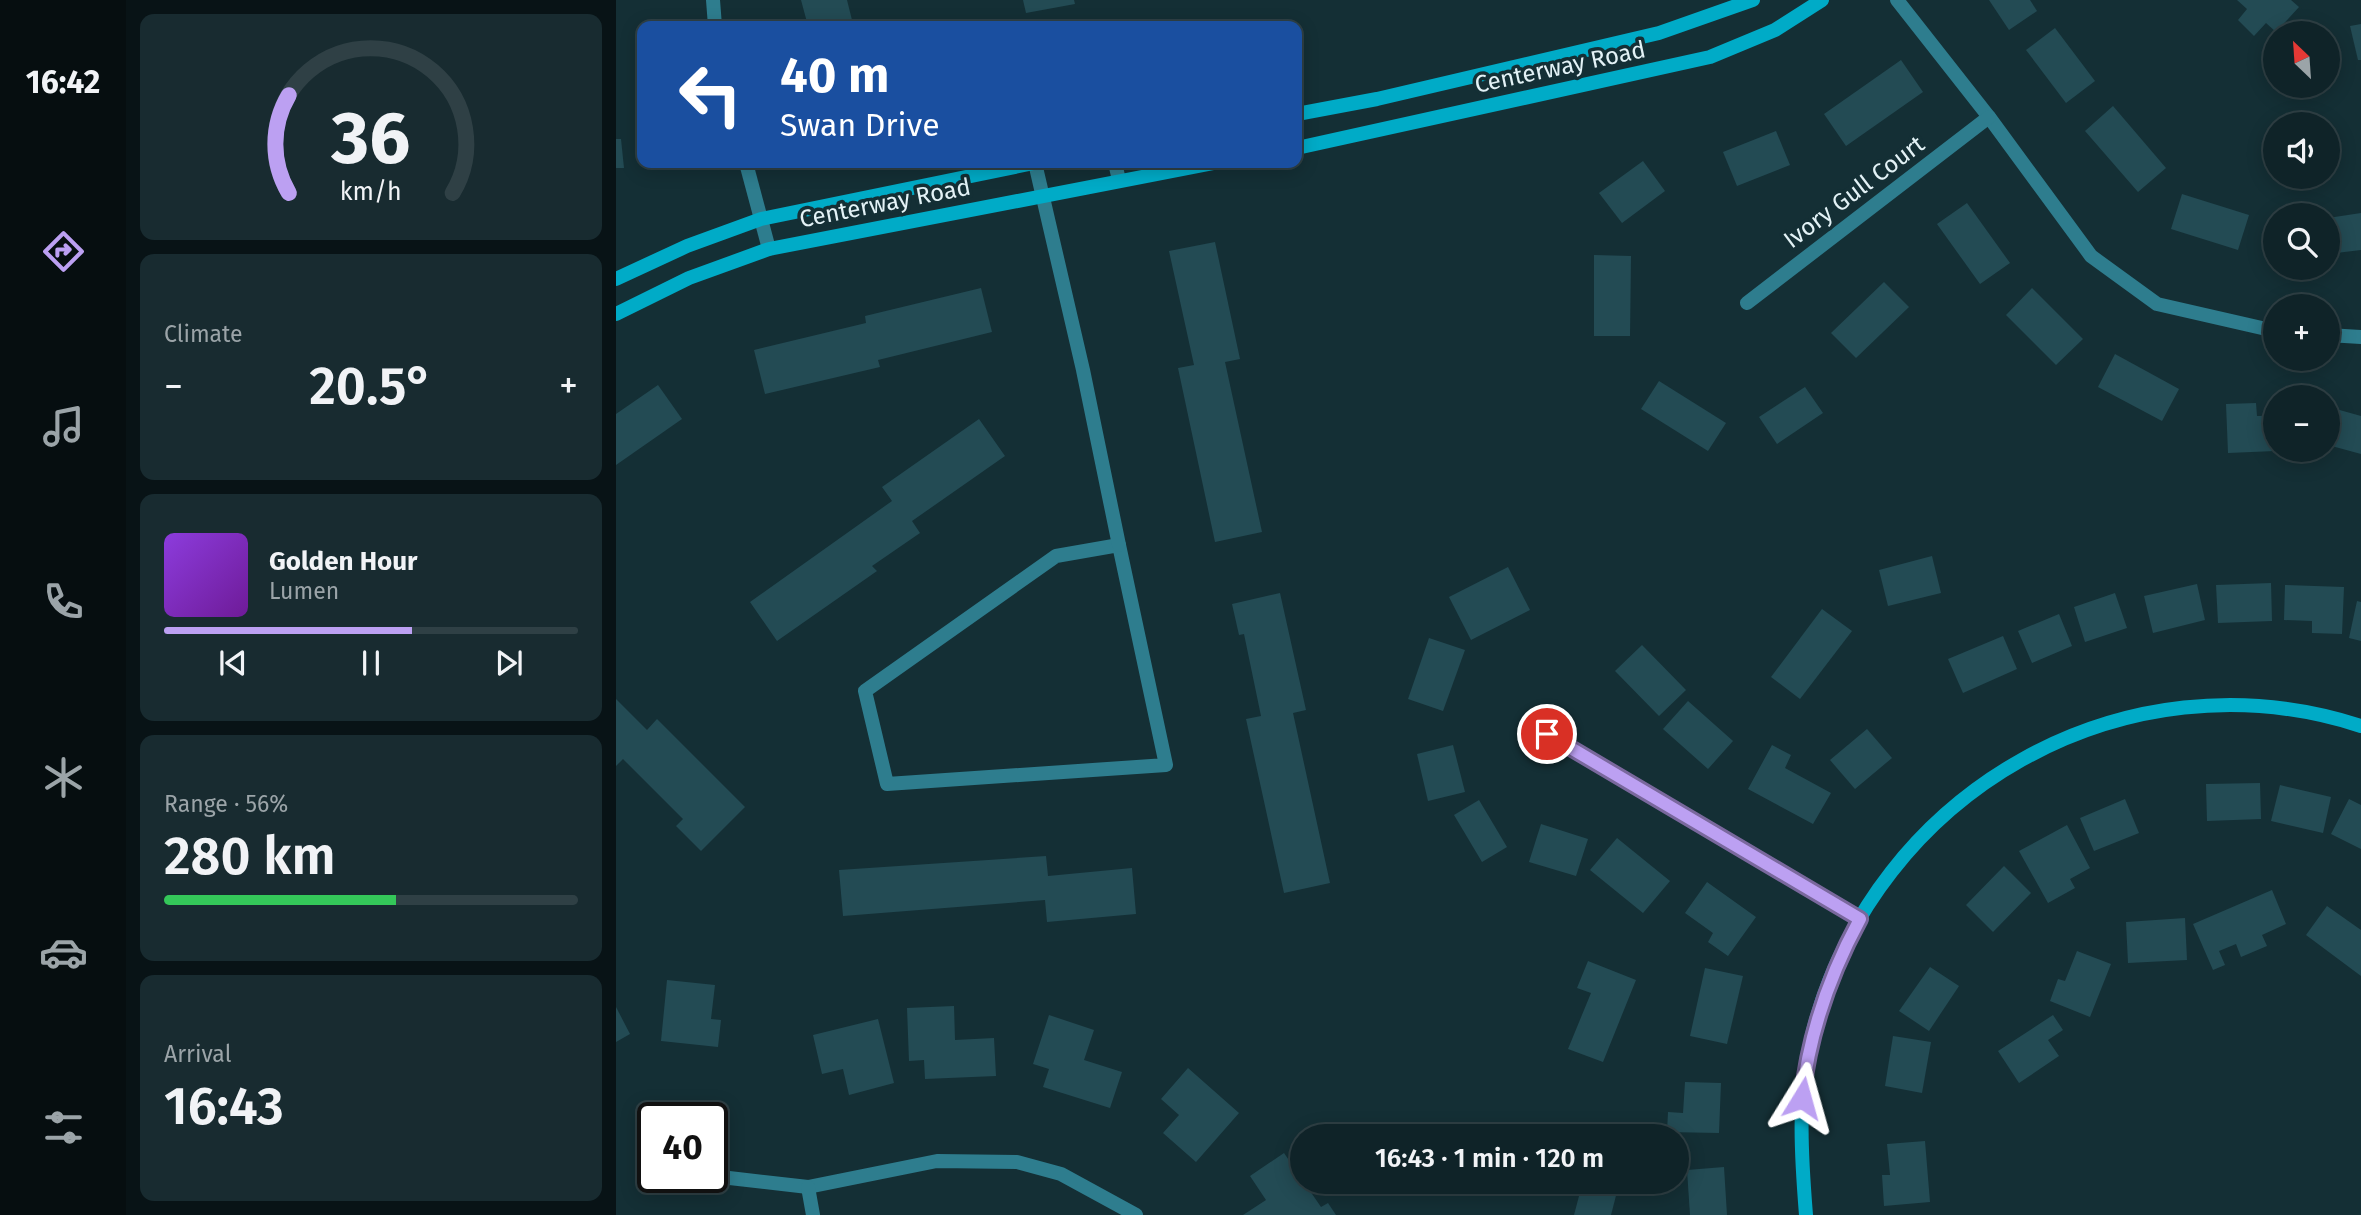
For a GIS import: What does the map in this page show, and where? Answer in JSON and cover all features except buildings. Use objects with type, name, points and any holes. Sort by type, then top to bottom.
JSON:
[{"type":"street","points":[[713,0],[715,21]]},
{"type":"street","name":"Centerway Road","points":[[1302,113],[1377,99],[1659,33],[1753,0]]},
{"type":"street","name":"Centerway Road","points":[[1302,147],[1710,57],[1775,30],[1822,0]]},
{"type":"street","points":[[1897,0],[1989,117],[2091,256],[2157,304],[2263,328]]},
{"type":"street","name":"Ivory Gull Court","points":[[1746,303],[1989,117]]},
{"type":"street","points":[[747,168],[769,249]]},
{"type":"street","name":"Centerway Road","points":[[616,279],[687,246],[761,219],[1010,168]]},
{"type":"street","points":[[1035,168],[1083,370],[1166,765],[887,784],[865,691],[1056,556],[1119,545]]},
{"type":"street","points":[[1116,168],[1119,180]]},
{"type":"street","name":"Centerway Road","points":[[616,314],[689,278],[769,249],[1186,168]]},
{"type":"street","points":[[2340,336],[2361,337]]},
{"type":"street","points":[[1806,1215],[1800,1130],[1806,1068],[1823,997],[1860,919],[1897,865],[1958,802],[2005,768],[2045,747],[2085,730],[2149,713],[2209,705],[2254,705],[2297,710],[2361,726]]},
{"type":"street","points":[[1547,734],[1860,919]]},
{"type":"street","points":[[728,1178],[808,1186],[937,1161],[1017,1162],[1061,1174],[1136,1215]]},
{"type":"street","points":[[808,1186],[813,1215]]},
{"type":"route","points":[[1547,734],[1860,919],[1823,997],[1811,1042],[1802,1098]]}]
